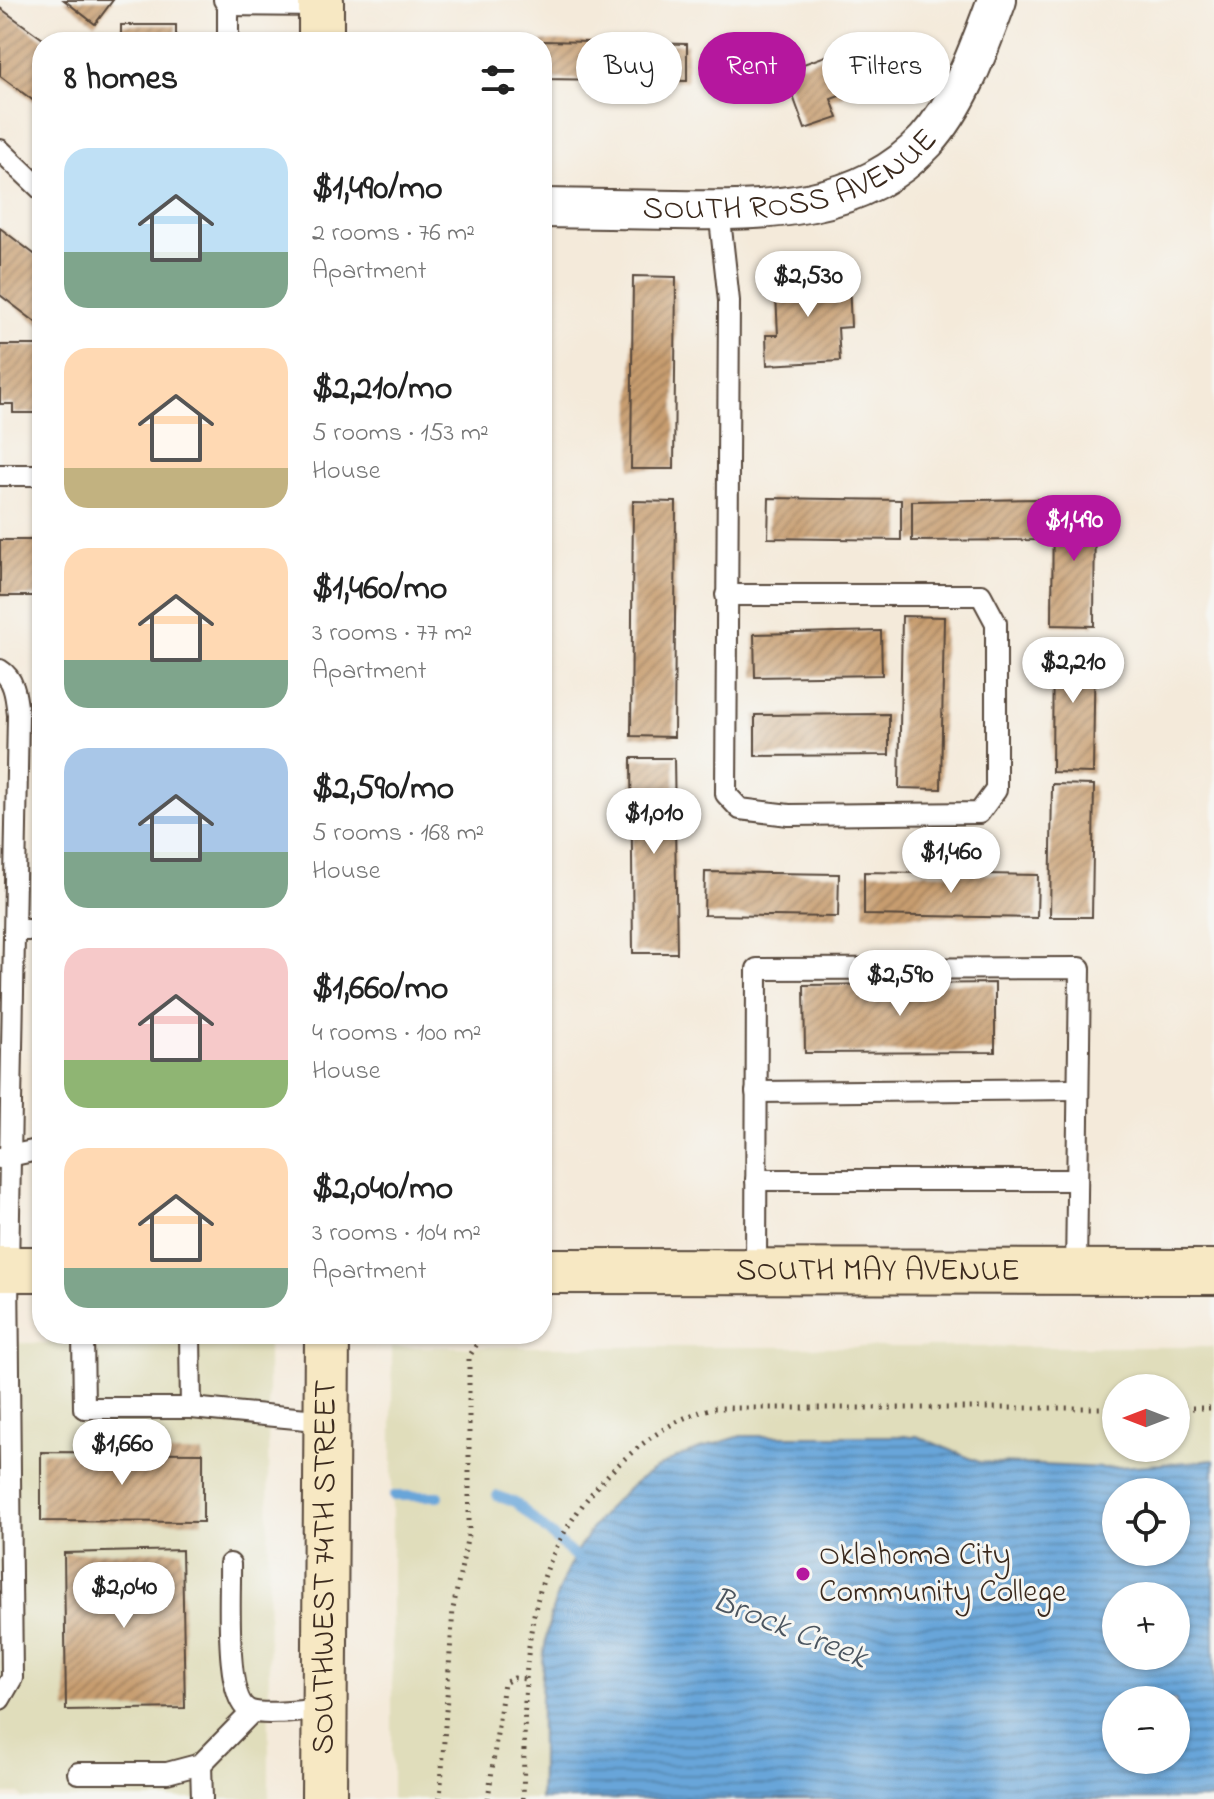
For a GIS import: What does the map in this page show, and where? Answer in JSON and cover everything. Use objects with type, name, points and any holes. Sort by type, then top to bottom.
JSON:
[{"type":"main road","name":"SOUTH MAY AVENUE","points":[[552,1271],[1214,1272]]},
{"type":"main road","name":"SOUTHWEST 74TH STREET","points":[[324,1799],[327,1344]]},
{"type":"street","name":"SOUTH ROSS AVENUE","points":[[552,208],[719,210],[804,205],[864,186],[894,169],[940,122],[967,74],[997,0]]},
{"type":"lane","points":[[228,32],[226,2],[321,16]]},
{"type":"lane","points":[[0,150],[32,180]]},
{"type":"lane","points":[[719,210],[729,301],[726,595],[726,794],[740,809],[789,815],[979,813],[996,790],[996,623],[981,595],[726,595]]},
{"type":"lane","points":[[0,475],[32,475]]},
{"type":"lane","points":[[0,670],[5,672],[16,692],[18,715],[16,930],[6,1134],[17,1269],[10,1434],[12,1678],[0,1699]]},
{"type":"lane","points":[[16,930],[32,930]]},
{"type":"lane","points":[[756,1272],[757,969],[1080,968],[1076,1272]]},
{"type":"lane","points":[[756,1092],[1078,1089]]},
{"type":"lane","points":[[6,1158],[32,1152]]},
{"type":"lane","points":[[756,1180],[1077,1180]]},
{"type":"lane","points":[[83,1344],[84,1408],[191,1408],[327,1421]]},
{"type":"lane","points":[[190,1344],[191,1408]]},
{"type":"lane","points":[[230,1564],[232,1680],[241,1705],[252,1712],[325,1709]]},
{"type":"lane","points":[[78,1773],[167,1773],[201,1764],[252,1712]]},
{"type":"lane","points":[[201,1764],[202,1799]]},
{"type":"path","points":[[440,1799],[453,1609],[469,1530],[469,1357],[477,1344]]},
{"type":"path","points":[[523,1799],[532,1619],[553,1550],[585,1499],[623,1459],[653,1436],[699,1411],[715,1408],[1102,1408]]},
{"type":"path","points":[[1190,1408],[1214,1408]]},
{"type":"path","points":[[488,1799],[504,1683],[508,1679],[527,1679]]},
{"type":"shaded area","points":[[0,1343],[268,1344],[269,1799],[23,1799],[19,1794],[0,1794]]},
{"type":"shaded area","name":"Oklahoma City Community College","points":[[392,1347],[1214,1347],[1214,1799],[392,1799]]},
{"type":"water","points":[[741,1436],[917,1436],[979,1462],[1105,1468],[1214,1460],[1214,1799],[540,1799],[543,1659],[559,1589],[582,1543],[614,1502],[655,1469],[697,1450]]},
{"type":"building","points":[[64,0],[113,0],[95,24]]},
{"type":"building","points":[[0,8],[33,32],[32,100],[0,76]]},
{"type":"building","points":[[121,25],[176,25],[176,32],[121,32]]},
{"type":"building","points":[[552,41],[576,42],[576,79],[552,79]]},
{"type":"building","points":[[682,44],[687,44],[687,81],[682,81]]},
{"type":"building","points":[[822,57],[822,104],[833,104],[838,118],[805,129],[796,104],[806,104],[806,63]]},
{"type":"building","points":[[0,228],[32,252],[32,319],[0,295]]},
{"type":"building","points":[[819,272],[820,282],[849,281],[851,327],[838,328],[840,361],[767,365],[766,335],[778,335],[775,274]]},
{"type":"building","points":[[633,276],[676,277],[674,469],[631,469]]},
{"type":"building","points":[[0,345],[32,345],[32,413],[13,413],[13,404],[0,404]]},
{"type":"building","points":[[769,498],[901,500],[901,540],[768,538]]},
{"type":"building","points":[[1040,499],[1041,540],[912,541],[912,501]]},
{"type":"building","points":[[1053,500],[1095,501],[1094,626],[1052,625]]},
{"type":"building","points":[[633,501],[676,502],[674,737],[631,736]]},
{"type":"building","points":[[0,540],[32,540],[32,596],[0,596]]},
{"type":"building","points":[[902,616],[944,617],[941,789],[899,788]]},
{"type":"building","points":[[881,631],[882,675],[755,677],[754,634]]},
{"type":"building","points":[[1053,638],[1095,638],[1093,773],[1052,772]]},
{"type":"building","points":[[889,714],[889,755],[755,756],[755,715]]},
{"type":"building","points":[[631,758],[674,758],[677,953],[633,953]]},
{"type":"building","points":[[1052,784],[1094,785],[1092,917],[1050,917]]},
{"type":"building","points":[[705,872],[839,874],[838,917],[704,915]]},
{"type":"building","points":[[864,872],[1038,875],[1037,918],[864,915]]},
{"type":"building","points":[[995,983],[995,1052],[805,1053],[804,985]]},
{"type":"building","points":[[41,1452],[203,1453],[203,1522],[41,1521]]},
{"type":"building","points":[[182,1550],[185,1708],[66,1710],[64,1553]]},
{"type":"waterway","name":"Brock Creek","points":[[394,1496],[439,1496]]},
{"type":"waterway","name":"Brock Creek","points":[[497,1496],[515,1502],[582,1563]]},
{"type":"place","name":"Oklahoma City Community College","points":[[803,1574]]}]
